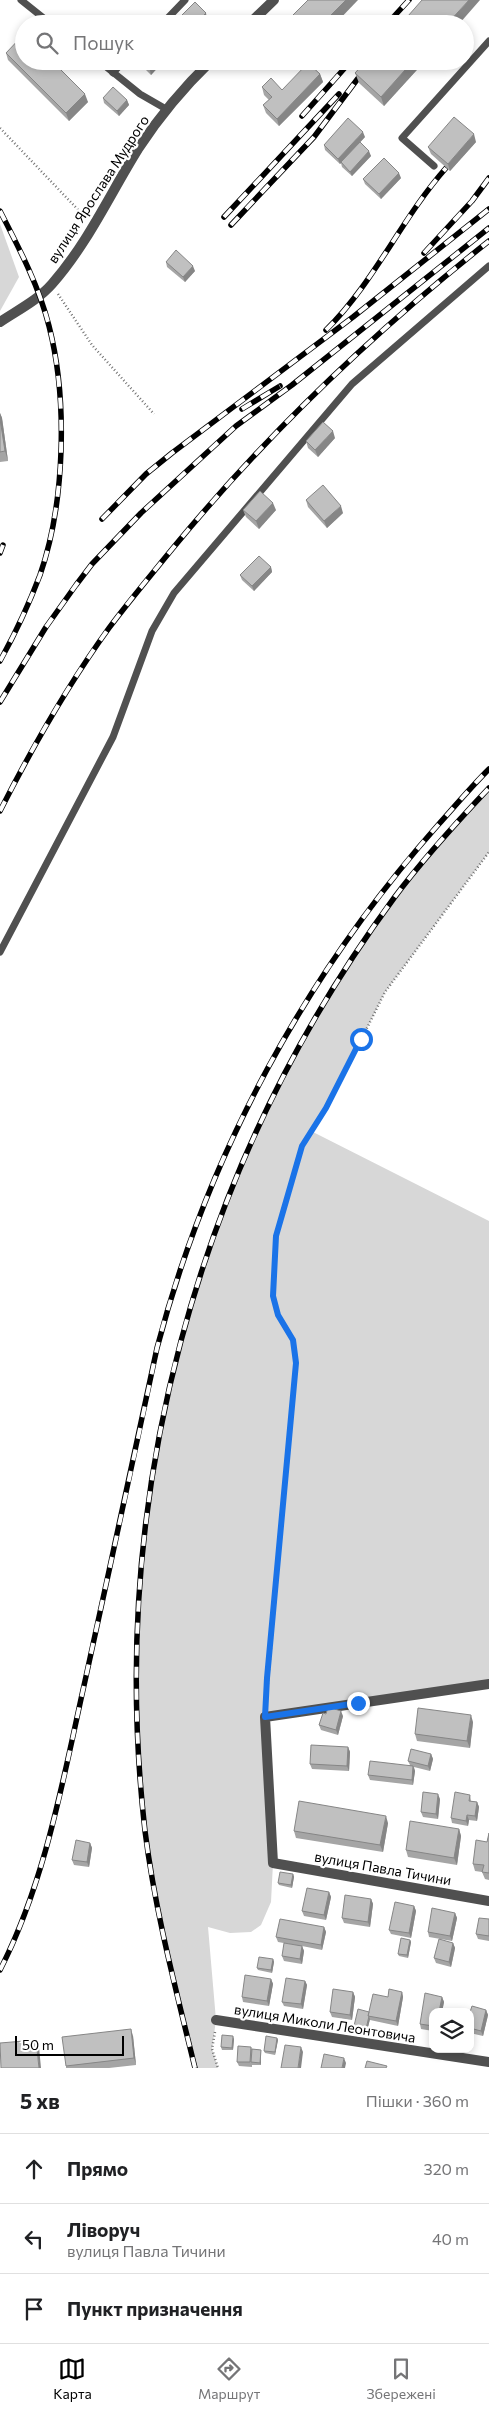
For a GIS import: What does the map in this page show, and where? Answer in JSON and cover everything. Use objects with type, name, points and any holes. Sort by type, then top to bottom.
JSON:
[{"type":"street","points":[[258,15],[274,0]]},
{"type":"street","name":"вулиця Ярослава Мудрого","points":[[0,322],[40,296],[51,285],[94,226],[138,150],[166,109],[202,70]]},
{"type":"street","points":[[265,1717],[489,1684]]},
{"type":"street","name":"вулиця Павла Тичини","points":[[265,1717],[273,1863],[489,1901]]},
{"type":"street","name":"вулиця Миколи Леонтовича","points":[[216,2020],[489,2062]]},
{"type":"lane","points":[[21,0],[40,15]]},
{"type":"lane","points":[[171,15],[185,0]]},
{"type":"lane","points":[[474,58],[489,41]]},
{"type":"lane","points":[[110,70],[140,94],[166,109]]},
{"type":"lane","points":[[434,166],[402,138],[463,70]]},
{"type":"lane","points":[[0,952],[113,737],[152,631],[174,593],[352,384],[489,266]]},
{"type":"path","points":[[0,128],[94,226]]},
{"type":"path","points":[[51,285],[92,345],[154,414]]},
{"type":"path","points":[[265,1717],[296,1363],[293,1340],[278,1315],[273,1296],[276,1236],[284,1205],[302,1146],[337,1088],[385,992],[489,852]]},
{"type":"path","points":[[216,2020],[212,2049],[218,2068]]},
{"type":"shaded area","points":[[0,224],[19,277],[0,311]]},
{"type":"shaded area","points":[[489,788],[489,852],[385,992],[337,1088],[311,1131],[489,1221],[489,1684],[265,1717],[273,1863],[271,1902],[261,1925],[251,1932],[230,1933],[208,1927],[216,2020],[212,2049],[218,2068],[196,2068],[166,1951],[149,1861],[145,1831],[137,1707],[140,1584],[155,1461],[181,1341],[218,1224],[266,1110],[325,1001],[394,898],[440,842]]},
{"type":"building","points":[[308,0],[346,0],[331,15],[293,15]]},
{"type":"building","points":[[422,0],[469,0],[455,15],[409,15]]},
{"type":"building","points":[[195,2],[206,13],[204,15],[182,15]]},
{"type":"building","points":[[15,44],[15,62],[6,53]]},
{"type":"building","points":[[23,70],[61,70],[85,94],[66,113]]},
{"type":"building","points":[[301,70],[316,70],[320,74],[277,119],[263,105],[272,97],[262,87],[271,78],[282,90]]},
{"type":"building","points":[[358,70],[405,70],[381,97],[355,73]]},
{"type":"building","points":[[113,87],[127,100],[117,111],[103,98]]},
{"type":"building","points":[[454,117],[474,134],[448,164],[428,147]]},
{"type":"building","points":[[348,118],[363,132],[338,159],[324,145]]},
{"type":"building","points":[[360,142],[369,151],[350,172],[341,162]]},
{"type":"building","points":[[384,158],[399,173],[379,194],[363,179]]},
{"type":"building","points":[[176,250],[193,266],[183,277],[166,262]]},
{"type":"building","points":[[0,419],[5,451],[0,452]]},
{"type":"building","points":[[323,422],[333,431],[315,450],[306,441]]},
{"type":"building","points":[[323,485],[341,506],[324,521],[306,500]]},
{"type":"building","points":[[260,491],[273,503],[256,521],[243,510]]},
{"type":"building","points":[[259,556],[271,567],[252,586],[240,575]]},
{"type":"building","points":[[328,1707],[341,1711],[336,1730],[319,1725],[323,1713],[326,1714]]},
{"type":"building","points":[[418,1708],[471,1715],[467,1741],[415,1734]]},
{"type":"building","points":[[311,1745],[348,1747],[347,1766],[310,1764]]},
{"type":"building","points":[[411,1749],[431,1754],[428,1766],[408,1761]]},
{"type":"building","points":[[370,1761],[413,1766],[412,1780],[368,1775]]},
{"type":"building","points":[[423,1792],[438,1794],[436,1814],[421,1812]]},
{"type":"building","points":[[455,1792],[470,1795],[469,1801],[477,1802],[475,1816],[467,1815],[466,1821],[451,1818]]},
{"type":"building","points":[[299,1801],[386,1816],[380,1845],[294,1831]]},
{"type":"building","points":[[410,1821],[459,1829],[454,1858],[406,1850]]},
{"type":"building","points":[[489,1833],[489,1873],[482,1872],[484,1865],[473,1864],[476,1840],[487,1842]]},
{"type":"building","points":[[76,1840],[90,1843],[87,1862],[72,1860]]},
{"type":"building","points":[[280,1872],[293,1874],[291,1885],[278,1883]]},
{"type":"building","points":[[307,1888],[329,1892],[324,1915],[302,1911]]},
{"type":"building","points":[[345,1895],[371,1899],[368,1922],[342,1918]]},
{"type":"building","points":[[395,1902],[414,1906],[409,1933],[389,1930]]},
{"type":"building","points":[[432,1908],[455,1913],[450,1936],[428,1932]]},
{"type":"building","points":[[479,1918],[489,1919],[489,1936],[476,1934]]},
{"type":"building","points":[[280,1919],[324,1927],[321,1945],[276,1937]]},
{"type":"building","points":[[401,1938],[410,1940],[407,1955],[398,1954]]},
{"type":"building","points":[[439,1939],[453,1943],[449,1962],[434,1958]]},
{"type":"building","points":[[284,1943],[302,1946],[300,1959],[282,1956]]},
{"type":"building","points":[[259,1957],[273,1959],[271,1970],[257,1968]]},
{"type":"building","points":[[245,1975],[271,1979],[267,2001],[242,1997]]},
{"type":"building","points":[[286,1978],[305,1981],[301,2004],[282,2002]]},
{"type":"building","points":[[333,1989],[353,1992],[350,2015],[330,2012]]},
{"type":"building","points":[[389,1989],[402,1992],[396,2021],[368,2016],[373,1994],[388,1997]]},
{"type":"building","points":[[425,1993],[442,1997],[440,2008],[429,2008],[429,2025],[420,2024]]},
{"type":"building","points":[[472,2006],[486,2010],[481,2031],[474,2029],[474,2008],[471,2008]]},
{"type":"building","points":[[358,2009],[369,2012],[366,2029],[354,2026]]},
{"type":"building","points":[[131,2029],[134,2058],[66,2066],[62,2037]]},
{"type":"building","points":[[222,2035],[233,2036],[232,2048],[221,2047]]},
{"type":"building","points":[[266,2036],[277,2038],[275,2052],[264,2051]]},
{"type":"building","points":[[36,2040],[39,2068],[1,2068],[0,2043]]},
{"type":"building","points":[[285,2045],[301,2047],[298,2068],[281,2068]]},
{"type":"building","points":[[238,2046],[251,2047],[250,2062],[237,2062]]},
{"type":"building","points":[[252,2049],[261,2050],[260,2063],[251,2062]]},
{"type":"building","points":[[324,2054],[344,2058],[342,2068],[321,2068]]},
{"type":"building","points":[[367,2061],[387,2066],[386,2068],[365,2068]]},
{"type":"railway","points":[[395,15],[409,0]]},
{"type":"railway","points":[[302,116],[343,70]]},
{"type":"railway","points":[[231,225],[314,137],[364,70]]},
{"type":"railway","points":[[224,217],[339,94]]},
{"type":"railway","points":[[326,330],[359,292],[415,208],[446,168]]},
{"type":"railway","points":[[424,253],[472,201],[489,178]]},
{"type":"railway","points":[[102,519],[146,474],[172,453],[353,317],[489,209]]},
{"type":"railway","points":[[0,211],[28,267],[45,311],[55,355],[61,418],[59,484],[55,516],[48,547],[31,597],[0,661]]},
{"type":"railway","points":[[0,702],[46,627],[76,585],[92,564],[141,513],[236,426],[292,385],[489,228]]},
{"type":"railway","points":[[0,811],[51,718],[109,628],[209,506],[245,465],[363,348],[404,311],[489,241]]},
{"type":"railway","points":[[242,409],[280,386]]},
{"type":"railway","points":[[0,553],[3,545]]},
{"type":"railway","points":[[0,1970],[30,1901],[61,1792],[157,1348],[178,1276],[204,1206],[233,1137],[267,1070],[304,1005],[345,943],[390,883],[438,825],[489,769]]},
{"type":"railway","points":[[195,2068],[167,1950],[149,1861],[145,1831],[137,1707],[140,1583],[155,1461],[181,1341],[218,1224],[266,1111],[325,1002],[394,898],[440,842],[489,788]]},
{"type":"route","points":[[358,1703],[265,1717],[296,1363],[296,1351],[293,1340],[278,1315],[273,1296],[276,1236],[302,1146],[326,1108],[361,1039]]}]
